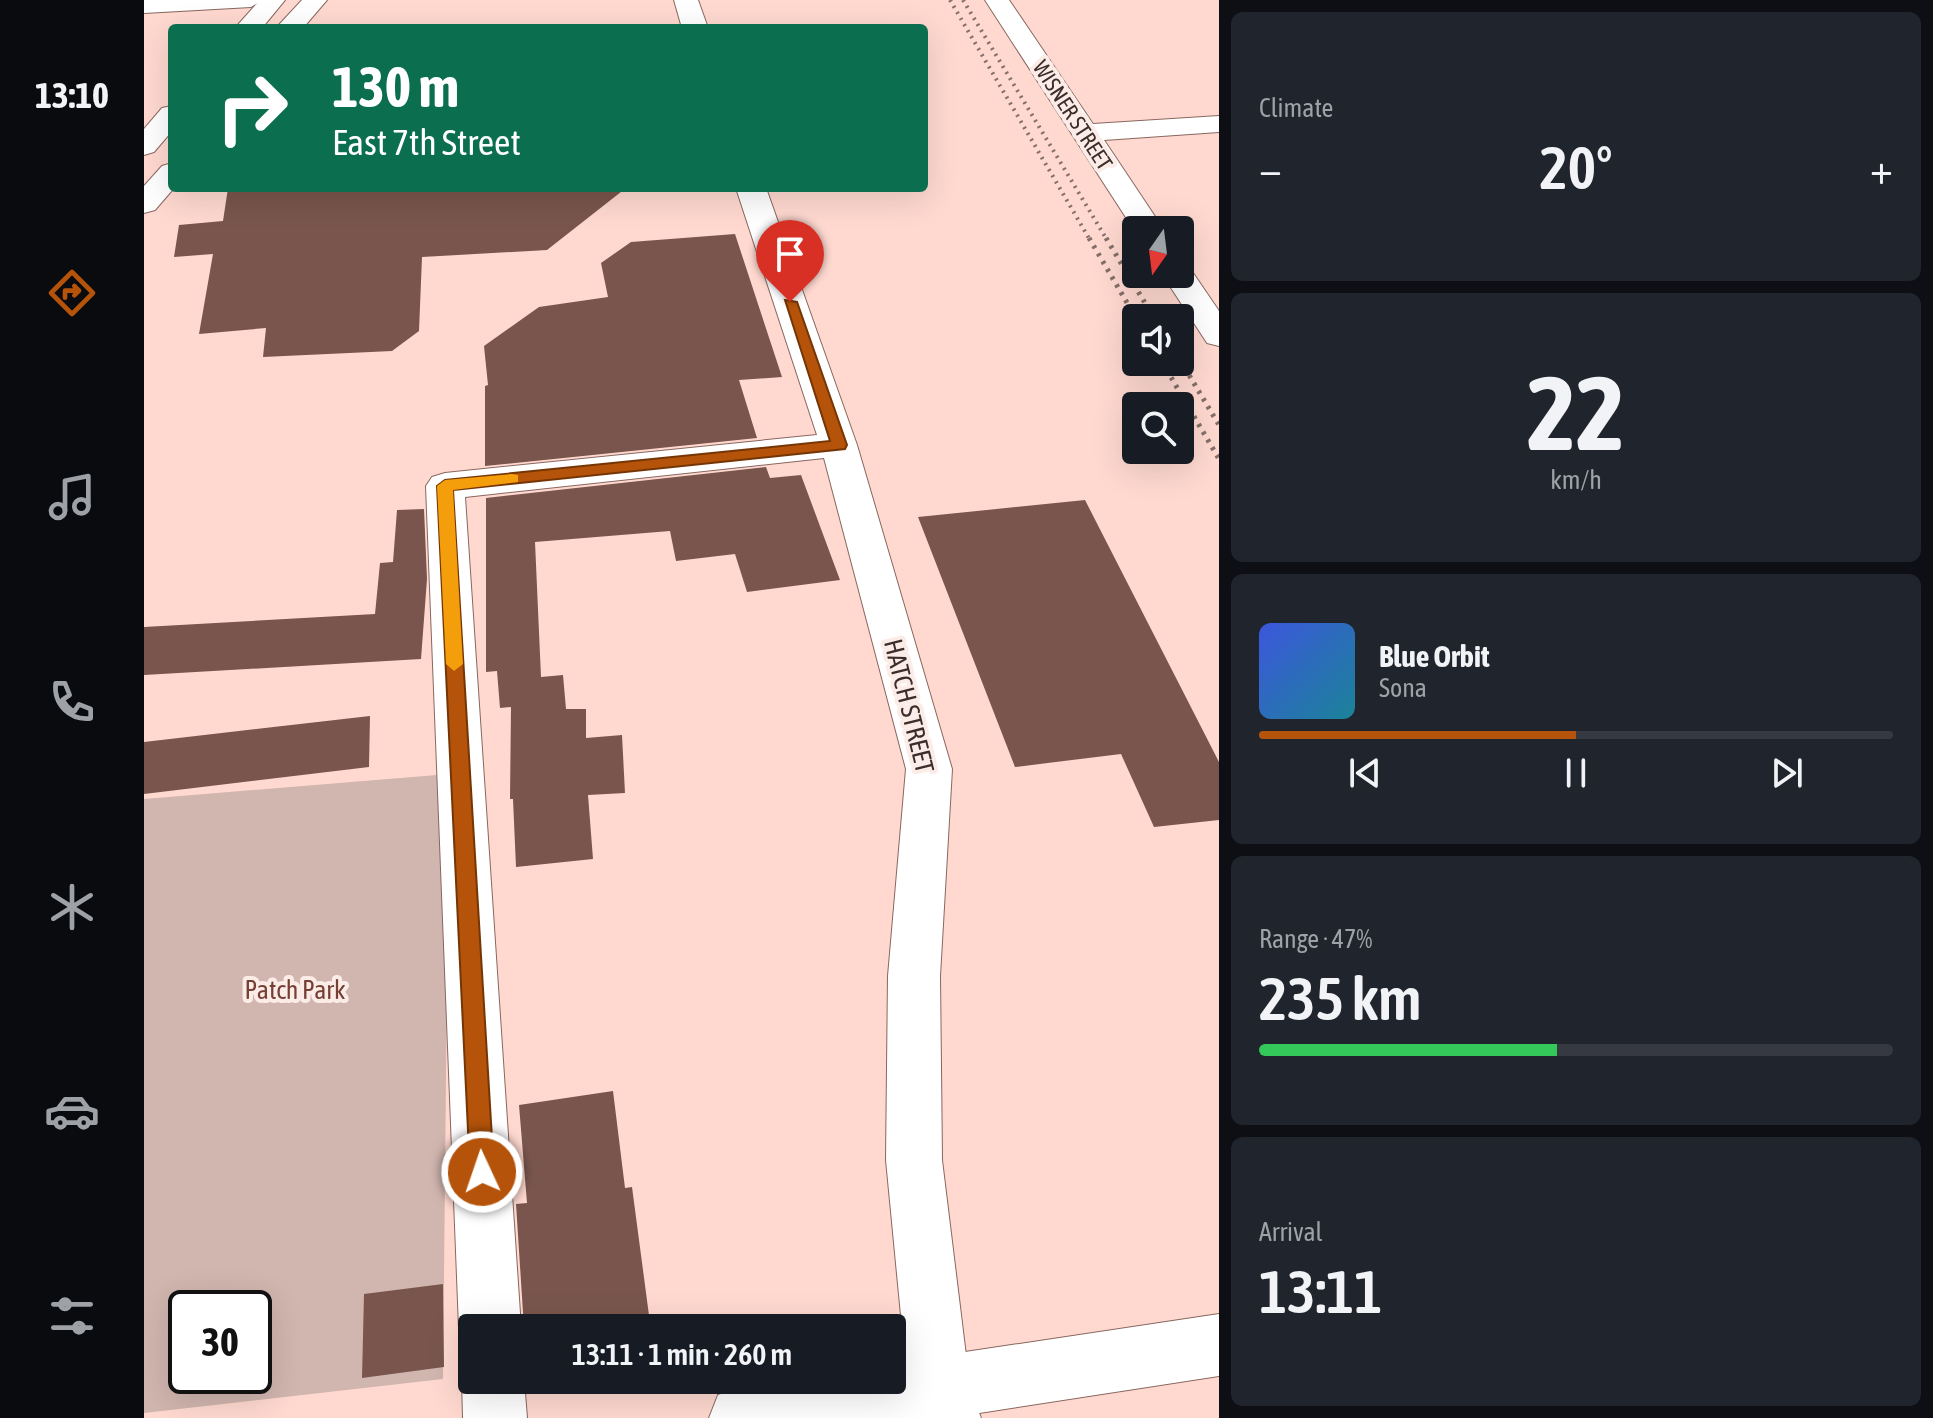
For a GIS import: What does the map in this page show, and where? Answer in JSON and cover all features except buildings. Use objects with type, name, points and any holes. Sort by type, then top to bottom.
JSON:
[{"type":"street","points":[[144,6],[251,0]]},
{"type":"street","points":[[252,24],[273,0]]},
{"type":"street","points":[[293,24],[315,0]]},
{"type":"street","points":[[686,0],[694,24]]},
{"type":"street","name":"WISNER STREET","points":[[997,0],[1140,216]]},
{"type":"street","points":[[144,146],[168,119]]},
{"type":"street","points":[[1086,133],[1219,124]]},
{"type":"street","points":[[144,204],[168,177]]},
{"type":"street","name":"HATCH STREET","points":[[752,192],[839,445],[929,769],[914,976],[914,1160],[944,1403]]},
{"type":"street","points":[[1187,288],[1219,336]]},
{"type":"street","points":[[489,1314],[445,486],[839,445]]},
{"type":"street","points":[[741,1418],[944,1403],[1219,1345]]},
{"type":"street","points":[[494,1394],[495,1418]]},
{"type":"green space","name":"Patch Park","points":[[449,774],[443,1379],[144,1413],[144,799]]},
{"type":"railway","points":[[950,0],[1090,240]]},
{"type":"railway","points":[[963,0],[1107,240]]},
{"type":"railway","points":[[1089,238],[1128,304]]},
{"type":"railway","points":[[1106,238],[1146,304]]},
{"type":"railway","points":[[1170,376],[1219,459]]},
{"type":"railway","points":[[1190,376],[1219,425]]},
{"type":"slow traffic","points":[[454,664],[445,486],[512,479]]},
{"type":"route","points":[[482,1172],[445,486],[839,445],[790,302]]}]
